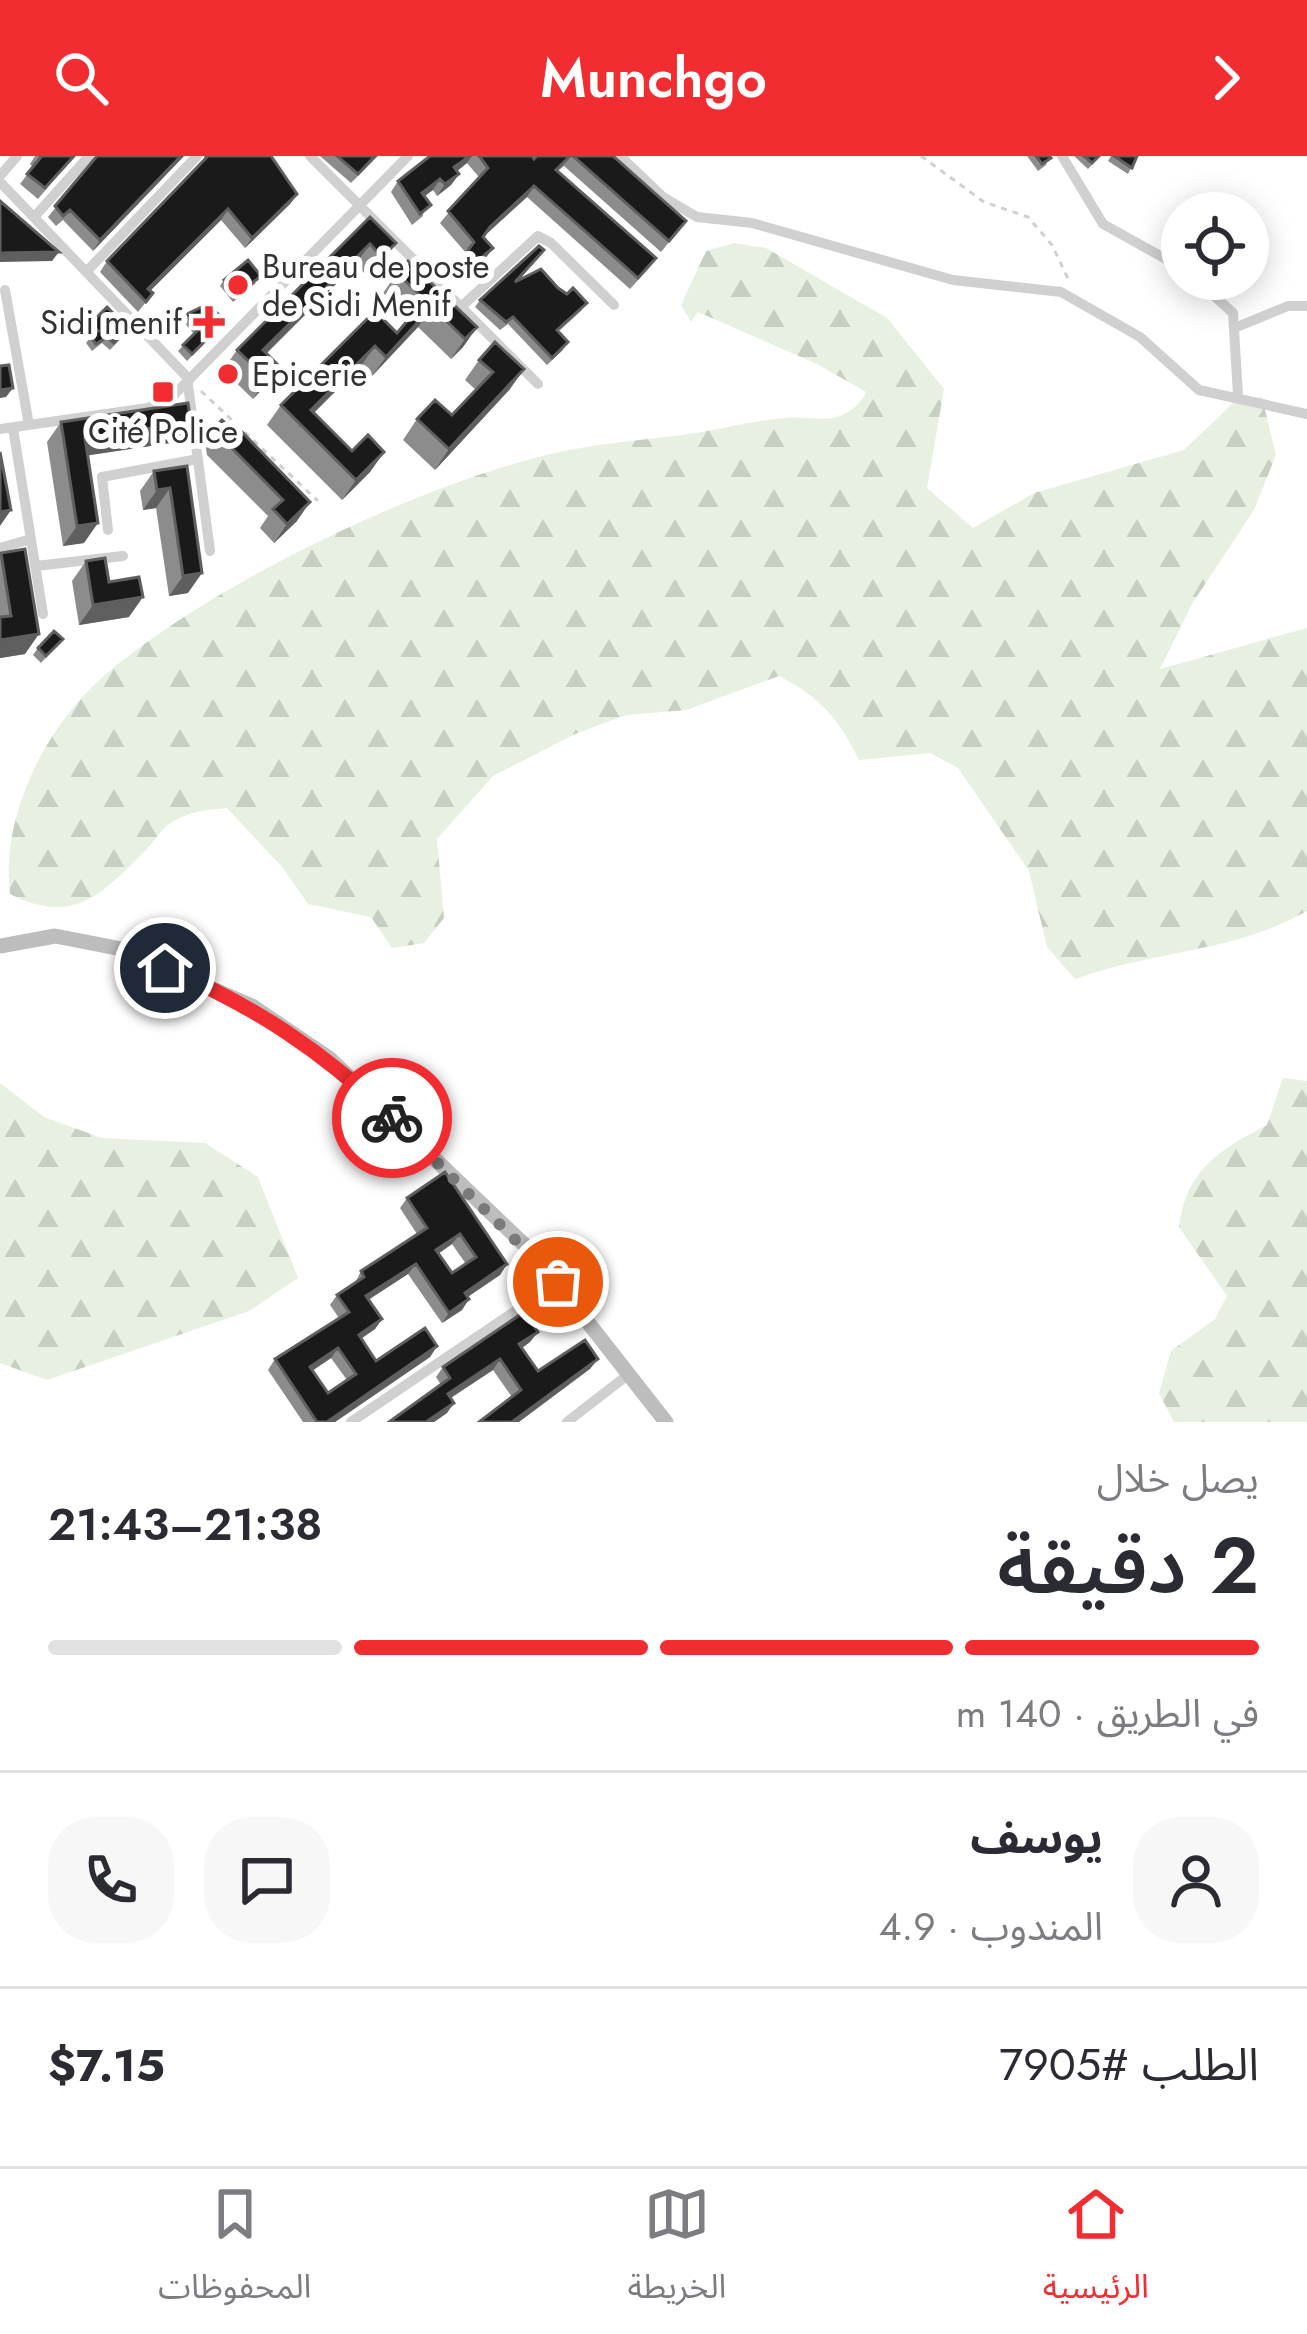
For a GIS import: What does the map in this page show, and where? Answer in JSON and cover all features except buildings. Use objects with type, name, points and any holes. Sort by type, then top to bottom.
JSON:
[{"type":"main road","points":[[0,946],[55,936],[122,949],[252,1006],[329,1058],[536,1256],[666,1422]]},
{"type":"street","points":[[17,156],[0,179],[187,377],[210,551]]},
{"type":"street","points":[[36,214],[89,156]]},
{"type":"street","points":[[88,269],[197,156]]},
{"type":"street","points":[[310,156],[538,383]]},
{"type":"street","points":[[43,614],[6,428],[148,408],[170,399],[408,156]]},
{"type":"street","points":[[620,156],[663,197],[697,217],[752,223],[953,280],[1074,296],[1140,337],[1199,390],[1307,414]]},
{"type":"street","points":[[1062,156],[1091,209],[1110,230],[1161,257]]},
{"type":"street","points":[[461,307],[538,236],[614,305]]},
{"type":"street","points":[[5,290],[29,425]]},
{"type":"street","points":[[1222,300],[1231,307],[1237,327],[1238,395]]},
{"type":"street","points":[[1237,327],[1288,306],[1307,306]]},
{"type":"street","points":[[108,530],[102,477],[198,459]]},
{"type":"street","points":[[0,548],[31,539]]},
{"type":"street","points":[[36,566],[123,556]]},
{"type":"street","points":[[351,1422],[558,1282]]},
{"type":"street","points":[[567,1422],[629,1374]]},
{"type":"path","points":[[921,156],[984,202],[1028,217],[1066,268],[1074,296]]},
{"type":"path","points":[[187,377],[318,501]]},
{"type":"green space","points":[[734,243],[766,248],[887,318],[944,389],[927,488],[973,528],[1034,493],[1184,450],[1233,403],[1262,397],[1276,455],[1254,510],[1192,604],[1160,669],[1307,628],[1307,911],[1250,935],[1075,979],[1047,947],[1029,871],[958,768],[930,753],[859,760],[827,710],[779,676],[686,710],[626,715],[575,734],[493,776],[437,839],[444,918],[424,943],[392,948],[371,917],[308,904],[283,868],[227,808],[192,813],[172,822],[115,880],[85,901],[52,907],[10,894],[9,863],[21,801],[49,741],[68,715],[111,670],[156,636],[267,568],[392,508],[514,464],[585,447],[764,420],[834,418],[856,406],[866,392],[817,364],[698,312],[691,322],[681,305],[706,251]]},
{"type":"green space","points":[[1283,1078],[1307,1081],[1307,1422],[1174,1422],[1159,1393],[1171,1351],[1215,1319],[1227,1296],[1179,1227],[1183,1207],[1208,1164],[1267,1125]]},
{"type":"green space","points":[[0,1083],[44,1117],[102,1138],[205,1143],[258,1177],[298,1278],[249,1311],[47,1380],[0,1363]]},
{"type":"way so far","points":[[392,1118],[558,1282]]},
{"type":"place","name":"Bureau de poste de Sidi Menif","points":[[238,285]]},
{"type":"place","name":"Sidi menif","points":[[209,322]]},
{"type":"place","name":"Epicerie","points":[[228,374]]},
{"type":"place","name":"Cité Police","points":[[163,392]]},
{"type":"route","points":[[165,968],[252,1006],[329,1058],[392,1118]]}]
